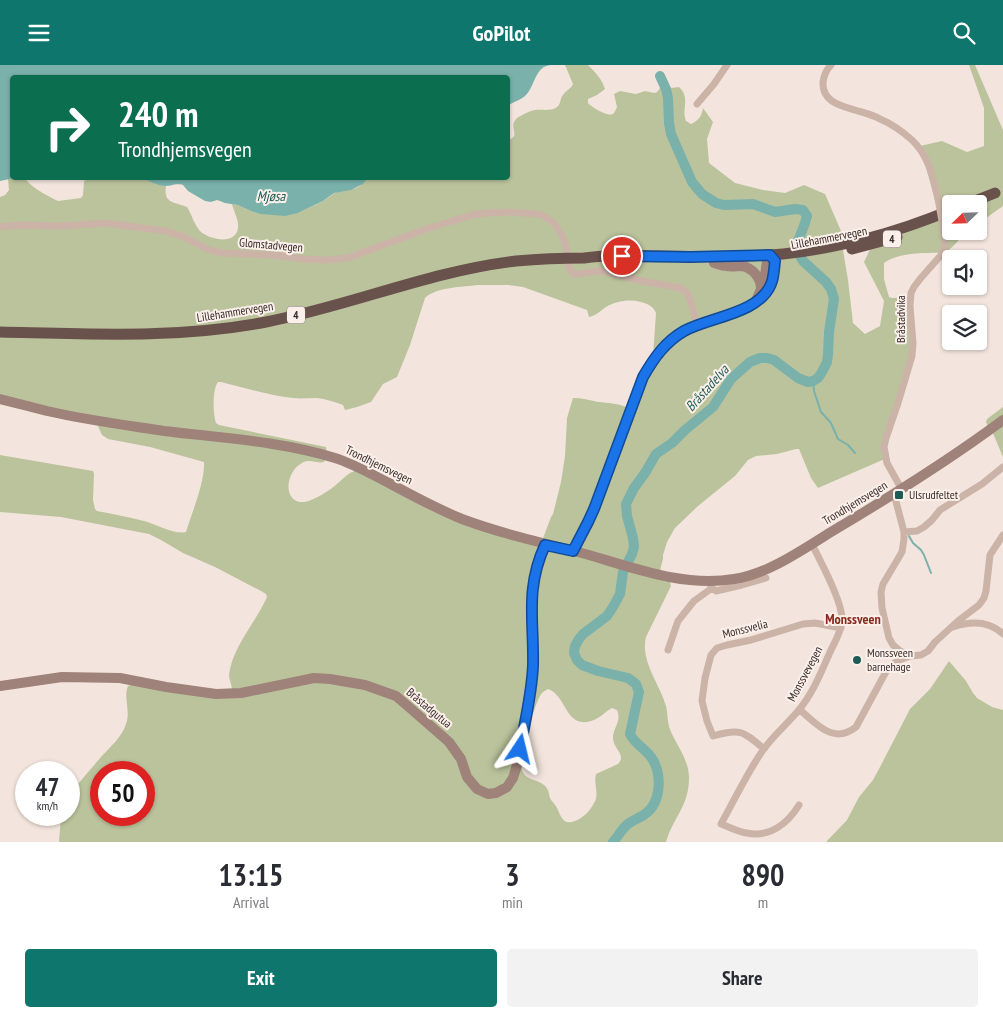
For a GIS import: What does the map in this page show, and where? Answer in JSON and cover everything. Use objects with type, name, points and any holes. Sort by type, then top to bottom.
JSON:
[{"type":"highway","points":[[988,198],[999,191]]},
{"type":"highway","name":"Lillehammervegen","points":[[830,250],[942,213]]},
{"type":"highway","name":"Lillehammervegen","points":[[587,258],[714,263],[776,258],[830,250],[854,249],[901,236],[942,220]]},
{"type":"highway","name":"Lillehammervegen","points":[[0,332],[149,334],[224,329],[293,316],[466,269],[515,261],[606,256],[776,258]]},
{"type":"main road","points":[[756,301],[776,258]]},
{"type":"main road","points":[[573,551],[594,509],[643,377],[652,360],[679,335],[697,325],[740,310],[765,295],[772,282],[776,258]]},
{"type":"main road","points":[[714,263],[747,268],[757,275],[761,285],[760,290]]},
{"type":"main road","name":"Trondhjemsvegen","points":[[0,399],[103,422],[274,444],[321,454],[361,469],[416,498],[460,518],[545,545],[654,574],[710,585],[738,579],[764,570],[812,544],[898,492],[964,449],[1003,420]]},
{"type":"main road","name":"Bråstadgutua","points":[[0,686],[62,677],[120,678],[216,694],[241,693],[314,678],[365,685],[396,697],[403,702],[450,743],[460,759],[467,777],[477,789],[488,794],[496,793],[506,787],[513,778],[518,762],[532,679],[531,605],[534,580],[539,558],[545,545]]},
{"type":"street","points":[[697,104],[727,65]]},
{"type":"street","name":"Bråstadvika","points":[[831,65],[823,80],[824,93],[829,99],[837,105],[879,118],[905,134],[920,150],[930,168],[945,238],[942,254],[920,279],[911,293],[912,356],[884,447],[887,463],[898,492],[904,532]]},
{"type":"street","name":"Glomstadvegen","points":[[0,227],[20,225],[65,227],[105,223],[166,231],[221,253],[272,255],[316,260],[348,257],[472,215],[510,212],[538,214],[554,223],[564,239],[567,253]]},
{"type":"street","points":[[567,263],[570,271],[574,274],[598,271],[607,272],[681,288],[687,293],[691,302],[697,325]]},
{"type":"street","points":[[910,656],[893,645],[889,638],[882,609],[881,592],[883,584],[902,552],[904,532],[917,531],[924,527],[940,510],[982,484],[1003,467]]},
{"type":"street","points":[[800,709],[826,731],[833,734],[841,735],[856,727],[888,668],[897,661],[910,656],[922,655],[928,651],[984,598],[990,555],[1003,535]]},
{"type":"street","name":"Monssvevegen","points":[[799,805],[787,821],[774,830],[764,833],[749,834],[721,824],[764,749],[800,709],[807,698],[825,665],[841,628],[843,621],[837,597],[812,544]]},
{"type":"street","name":"Trondhjemsvegen","points":[[710,585],[716,591],[766,578]]},
{"type":"street","points":[[668,650],[678,621],[710,585]]},
{"type":"street","name":"Monssvelia","points":[[764,749],[750,737],[739,732],[731,731],[713,736],[702,701],[711,655],[718,648],[770,635],[803,624],[816,623],[841,628]]},
{"type":"street","points":[[951,628],[962,624],[983,624],[991,625],[1003,634]]},
{"type":"green space","points":[[565,65],[588,65],[596,73],[605,89],[588,99],[588,103],[592,107],[611,115],[617,107],[614,94],[620,91],[636,94],[645,91],[657,92],[660,88],[659,77],[662,75],[671,88],[679,87],[683,91],[686,121],[691,124],[696,121],[701,116],[703,108],[713,122],[707,139],[709,163],[735,183],[785,193],[804,185],[825,194],[841,231],[853,323],[865,334],[880,326],[884,301],[864,262],[873,243],[940,217],[920,146],[942,141],[967,152],[984,146],[984,108],[969,65],[975,65],[1003,130],[1003,206],[988,217],[988,195],[942,195],[942,240],[960,240],[950,250],[942,250],[942,253],[919,253],[900,256],[884,263],[884,279],[889,297],[911,297],[913,350],[886,431],[887,458],[818,488],[811,478],[799,449],[756,456],[748,460],[735,476],[698,506],[675,528],[667,542],[659,574],[670,582],[671,586],[646,637],[645,646],[648,664],[666,706],[670,729],[685,760],[689,778],[684,804],[666,842],[59,842],[60,826],[80,826],[80,782],[90,770],[90,826],[155,826],[155,761],[98,761],[124,729],[128,709],[126,695],[128,686],[134,684],[232,690],[229,675],[231,665],[239,645],[267,597],[261,591],[183,553],[149,534],[61,517],[0,512],[0,455],[93,471],[93,500],[97,511],[144,521],[176,532],[186,532],[204,470],[204,462],[150,447],[108,439],[102,435],[97,424],[0,397],[0,197],[9,190],[8,179],[26,180],[44,194],[58,201],[81,198],[84,181],[86,180],[146,180],[166,186],[166,196],[168,199],[187,207],[197,226],[205,235],[217,239],[228,239],[233,237],[238,228],[232,204],[251,211],[298,213],[320,203],[333,194],[359,187],[366,180],[510,180],[510,139],[514,136],[514,121],[530,111],[556,108],[573,84]],"holes":[[[478,285],[523,287],[587,310],[589,317],[610,305],[627,301],[646,304],[652,307],[656,313],[653,356],[629,405],[626,407],[573,398],[567,418],[565,456],[561,482],[553,514],[542,541],[442,509],[357,470],[318,497],[305,502],[298,501],[292,498],[289,493],[289,480],[292,473],[296,467],[305,462],[324,462],[327,456],[326,447],[216,423],[214,402],[218,382],[284,397],[323,399],[343,405],[345,410],[371,402],[383,384],[397,377],[410,345],[425,298],[430,294],[458,287]],[[548,689],[555,693],[572,718],[578,721],[586,722],[596,719],[612,708],[617,710],[618,714],[613,738],[621,758],[620,761],[618,764],[596,774],[596,800],[583,816],[571,822],[563,819],[550,798],[546,787],[526,776],[522,770],[525,744],[539,698]]]},
{"type":"green space","points":[[1003,407],[1003,457],[986,422],[987,419]]},
{"type":"green space","points":[[949,661],[977,698],[992,707],[1003,710],[1003,842],[826,842],[847,820],[859,797],[873,780],[910,709],[930,689]]},
{"type":"water","points":[[0,65],[551,65],[546,66],[538,73],[526,95],[510,104],[510,75],[10,75],[10,179],[0,181]]},
{"type":"water","name":"Mjøsa","points":[[146,180],[366,180],[363,184],[351,190],[334,193],[323,201],[298,213],[285,216],[261,214],[238,205],[217,200],[205,201],[188,191],[183,185],[163,186]]},
{"type":"waterway","name":"Bråstadelva","points":[[613,842],[626,826],[645,814],[654,803],[658,789],[658,774],[653,760],[630,734],[639,692],[636,684],[628,678],[582,665],[574,653],[579,639],[607,616],[620,594],[623,572],[634,547],[626,504],[656,454],[672,443],[713,407],[731,379],[750,362],[760,358],[767,358],[774,360],[798,378],[808,382],[818,378],[827,362],[834,299],[831,289],[826,282],[803,261],[797,251],[797,244],[807,216],[803,210],[795,209],[775,212],[753,204],[724,205],[716,203],[702,194],[692,182],[671,134],[668,98],[660,76]]},
{"type":"waterway","points":[[813,381],[814,391],[821,412],[831,423],[838,439],[848,445],[855,453]]},
{"type":"waterway","points":[[909,536],[924,555],[931,573]]},
{"type":"place","name":"Ulsrudfeltet","points":[[899,495]]},
{"type":"place","name":"Monssveen barnehage","points":[[857,660]]},
{"type":"district","name":"Monssveen","points":[[853,619]]},
{"type":"route","points":[[520,749],[532,679],[531,605],[534,580],[536,567],[545,545],[573,551],[594,509],[643,377],[652,360],[684,331],[734,313],[765,295],[772,282],[775,261],[770,255],[733,257],[622,256]]}]
